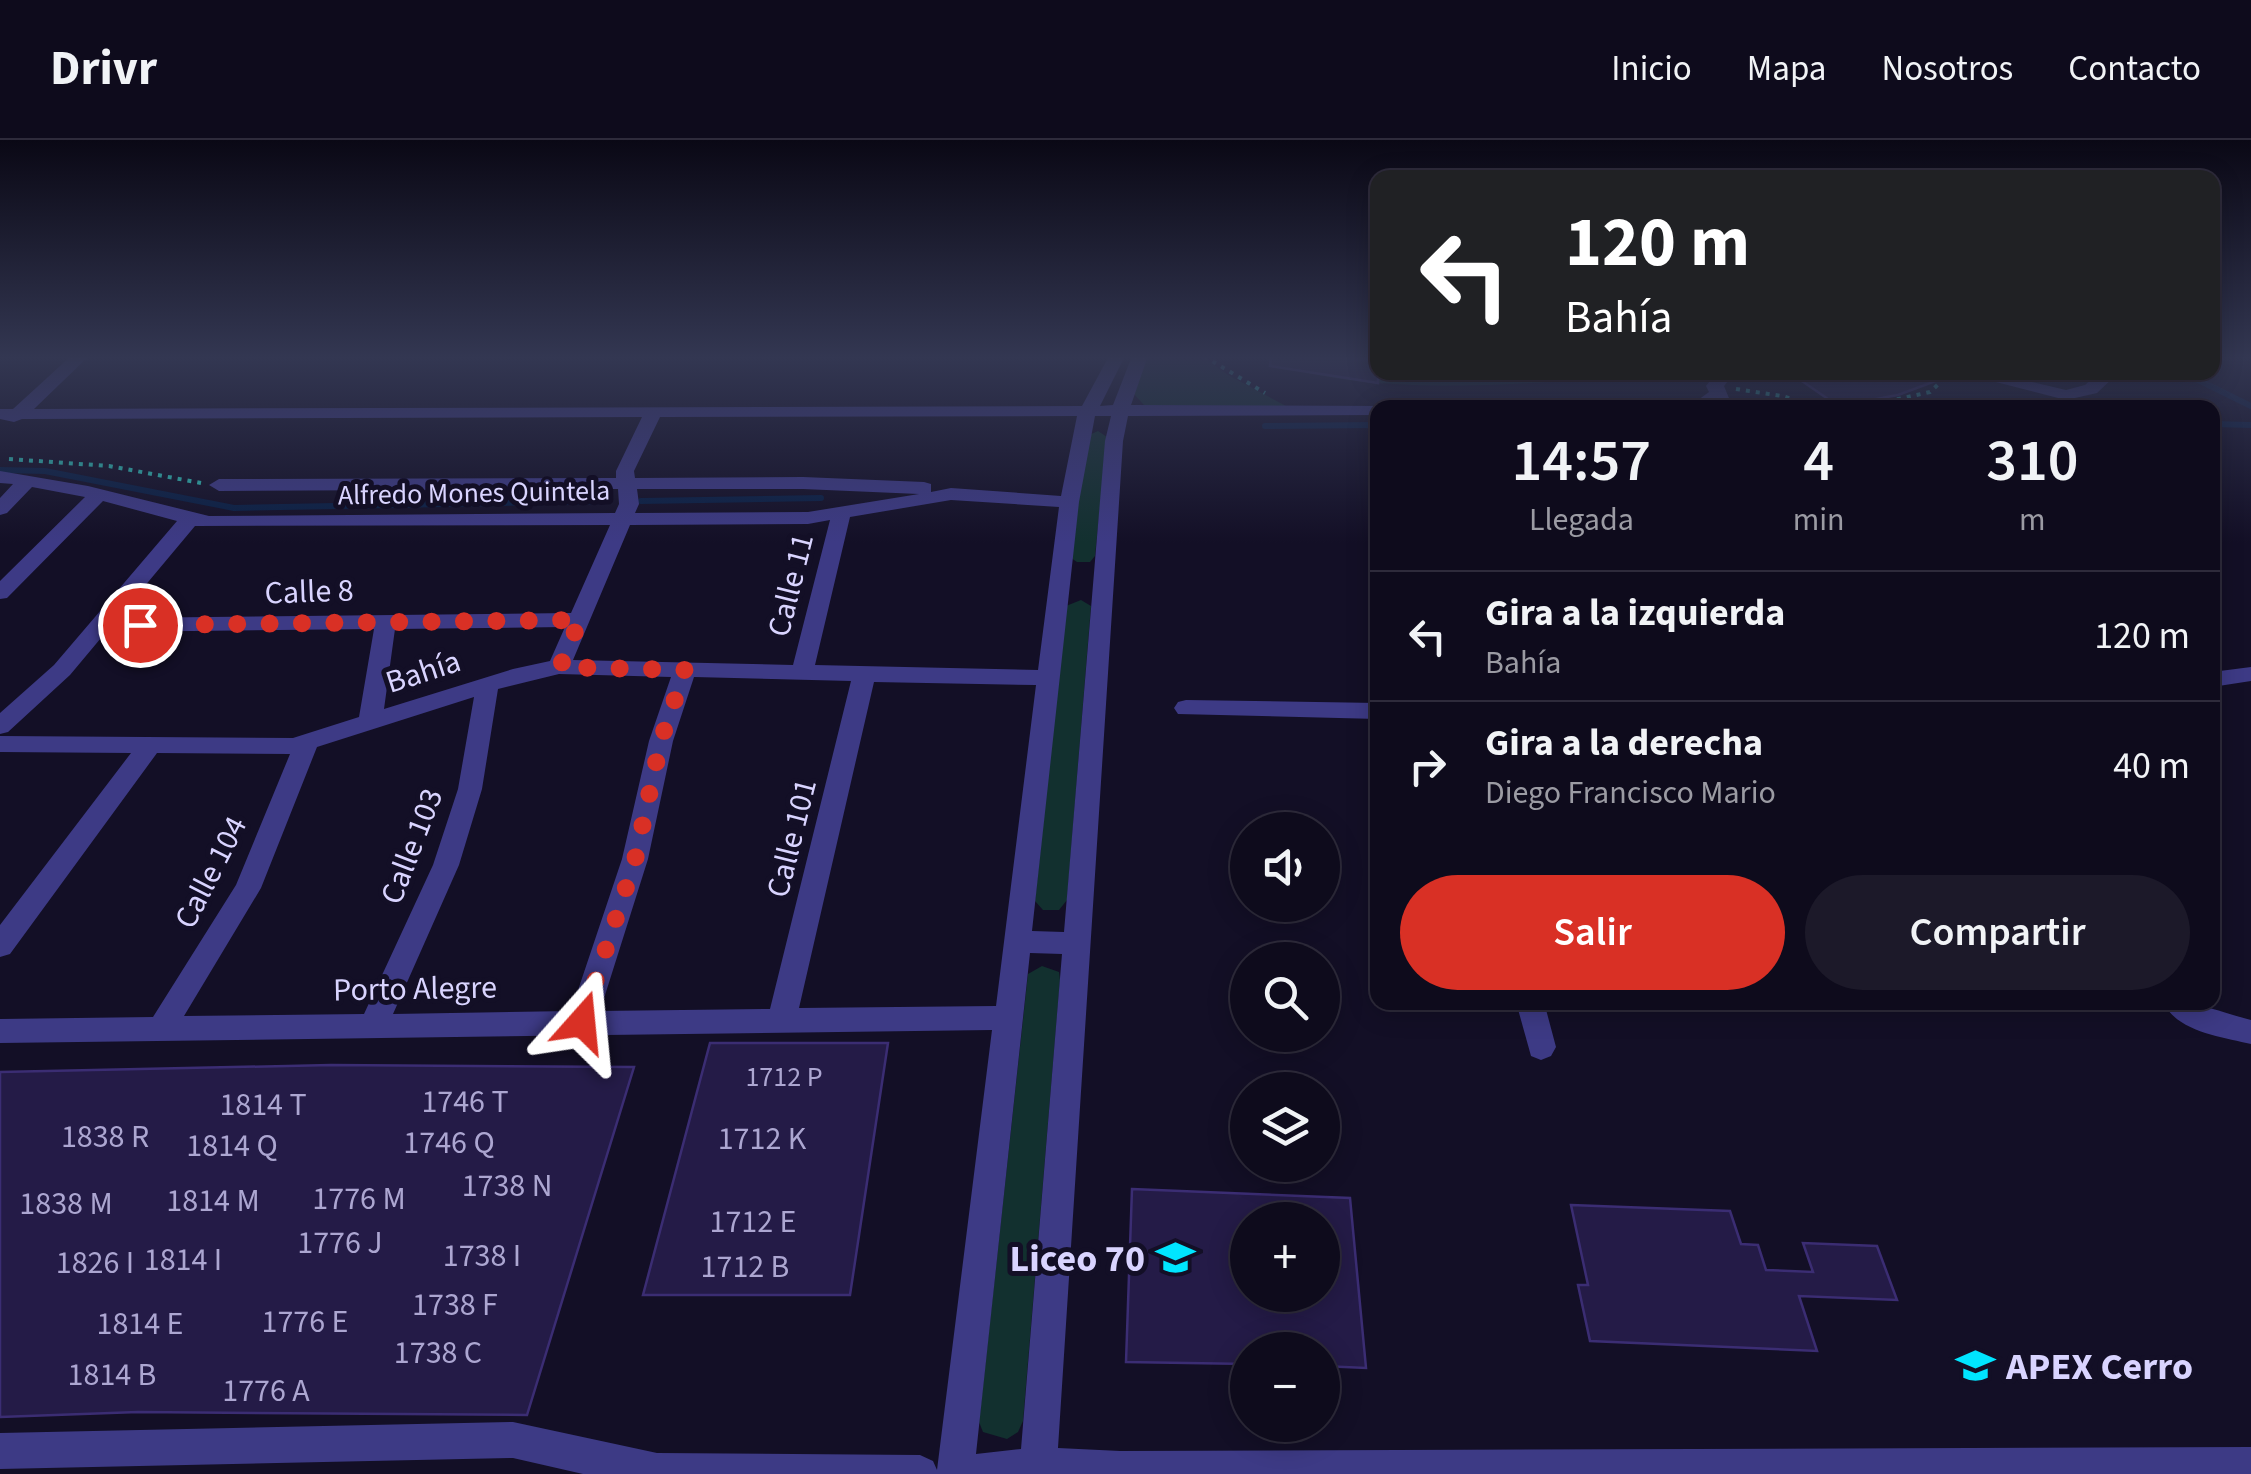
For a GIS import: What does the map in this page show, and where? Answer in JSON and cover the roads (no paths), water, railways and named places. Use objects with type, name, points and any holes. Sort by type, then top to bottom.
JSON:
[{"type":"street","points":[[560,667],[623,517],[630,494],[626,482],[630,457],[652,418]]},
{"type":"street","points":[[954,1474],[1069,502],[1086,418]]},
{"type":"street","points":[[1038,1470],[1119,418]]},
{"type":"street","name":"Alfredo Mones Quintela","points":[[0,476],[144,504],[189,520],[255,522],[808,518],[952,494]]},
{"type":"street","points":[[0,508],[28,480]]},
{"type":"street","name":"Alfredo Mones Quintela","points":[[219,485],[880,484],[952,494],[1069,502]]},
{"type":"street","points":[[0,593],[97,496]]},
{"type":"street","name":"Calle 11","points":[[802,672],[842,514]]},
{"type":"street","points":[[0,726],[62,670],[189,520]]},
{"type":"street","points":[[1060,585],[1104,586]]},
{"type":"street","points":[[370,722],[386,620]]},
{"type":"street","name":"Calle 8","points":[[100,625],[295,626],[386,620],[580,620]]},
{"type":"street","name":"Bahía","points":[[0,744],[277,748],[307,743],[488,685],[560,667],[1048,678]]},
{"type":"street","points":[[582,1022],[635,860],[661,740],[685,670]]},
{"type":"street","points":[[2220,679],[2251,674]]},
{"type":"street","name":"Calle 101","points":[[782,1018],[824,828],[864,675]]},
{"type":"street","name":"Calle 103","points":[[374,1023],[446,865],[470,790],[488,685]]},
{"type":"street","points":[[1186,708],[1370,711]]},
{"type":"street","name":"Calle 104","points":[[162,1027],[248,888],[307,743]]},
{"type":"street","points":[[0,946],[150,745]]},
{"type":"street","points":[[1019,942],[1078,944]]},
{"type":"street","points":[[1532,1010],[1540,1048]]},
{"type":"street","points":[[2189,1010],[2206,1021],[2251,1032]]},
{"type":"street","name":"Porto Alegre","points":[[0,1031],[374,1023],[1010,1018]]},
{"type":"street","points":[[0,1452],[513,1440],[658,1472],[920,1474]]},
{"type":"street","points":[[964,1474],[1038,1470],[2251,1466]]},
{"type":"waterway","points":[[2220,424],[2251,425]]},
{"type":"waterway","points":[[1265,426],[1370,425]]},
{"type":"waterway","points":[[1,470],[45,471],[234,508],[606,501]]},
{"type":"waterway","points":[[641,501],[821,498]]},
{"type":"place","name":"Liceo 70","points":[[1175,1258]]},
{"type":"place","name":"APEX Cerro","points":[[1976,1366]]}]
